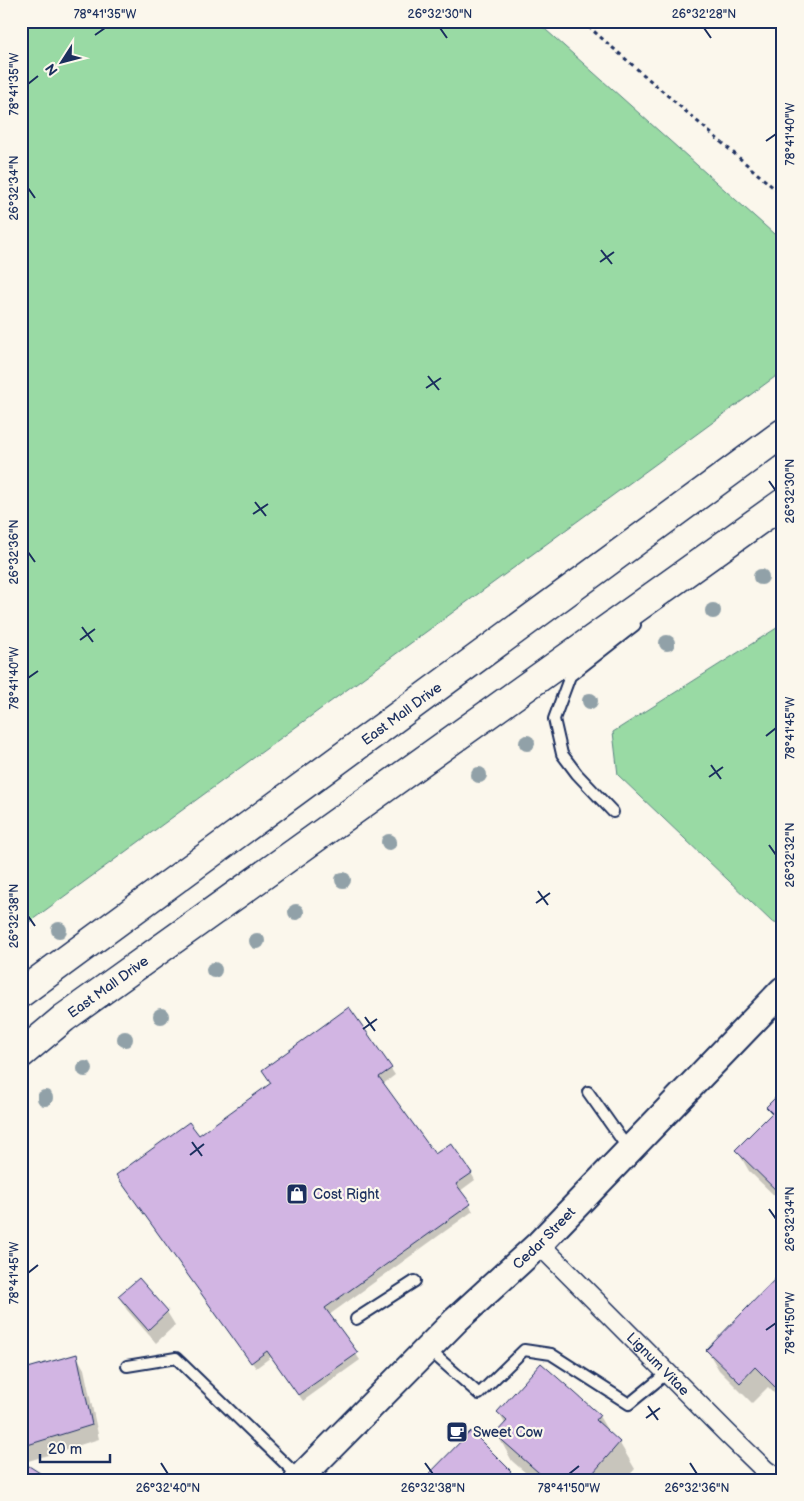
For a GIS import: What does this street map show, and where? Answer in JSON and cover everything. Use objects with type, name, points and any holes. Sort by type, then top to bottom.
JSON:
[{"type":"main road","name":"East Mall Drive","points":[[21,993],[783,433]]},
{"type":"main road","name":"East Mall Drive","points":[[21,1054],[64,1018],[783,503]]},
{"type":"main road","name":"Cedar Street","points":[[299,1479],[456,1320],[539,1244],[783,990]]},
{"type":"street","name":"Lignum Vitae","points":[[539,1244],[766,1470],[780,1480]]},
{"type":"lane","points":[[613,812],[577,774],[562,754],[554,719],[570,676],[639,623],[677,578]]},
{"type":"lane","points":[[588,1092],[629,1150]]},
{"type":"lane","points":[[356,1320],[414,1281]]},
{"type":"lane","points":[[428,1349],[479,1394],[524,1350],[551,1354],[629,1404],[667,1373]]},
{"type":"lane","points":[[127,1366],[176,1358],[299,1479]]},
{"type":"path","points":[[582,21],[783,196]]},
{"type":"green space","points":[[31,21],[536,21],[783,242],[783,371],[21,928],[21,28]]},
{"type":"green space","points":[[783,624],[783,926],[772,922],[618,775],[613,732]]},
{"type":"building","name":"Cost Right","points":[[349,1007],[392,1068],[379,1077],[435,1154],[451,1143],[472,1173],[456,1184],[471,1204],[325,1308],[358,1353],[298,1395],[267,1351],[251,1363],[116,1175],[189,1122],[199,1135],[271,1083],[262,1070]]},
{"type":"building","points":[[783,1090],[783,1197],[735,1150],[772,1113],[766,1107]]},
{"type":"building","points":[[783,1271],[783,1395],[755,1367],[740,1383],[706,1350]]},
{"type":"building","points":[[139,1278],[168,1311],[148,1330],[118,1296]]},
{"type":"building","points":[[77,1354],[92,1425],[21,1447],[21,1370]]},
{"type":"building","points":[[541,1363],[600,1415],[596,1420],[620,1442],[587,1480],[547,1480],[495,1434],[507,1421],[497,1412]]},
{"type":"building","points":[[471,1431],[511,1471],[503,1480],[423,1480]]},
{"type":"building","points":[[21,1461],[51,1480],[21,1480]]},
{"type":"place","name":"Cost Right","points":[[297,1194]]},
{"type":"place","name":"Sweet Cow","points":[[457,1432]]}]
